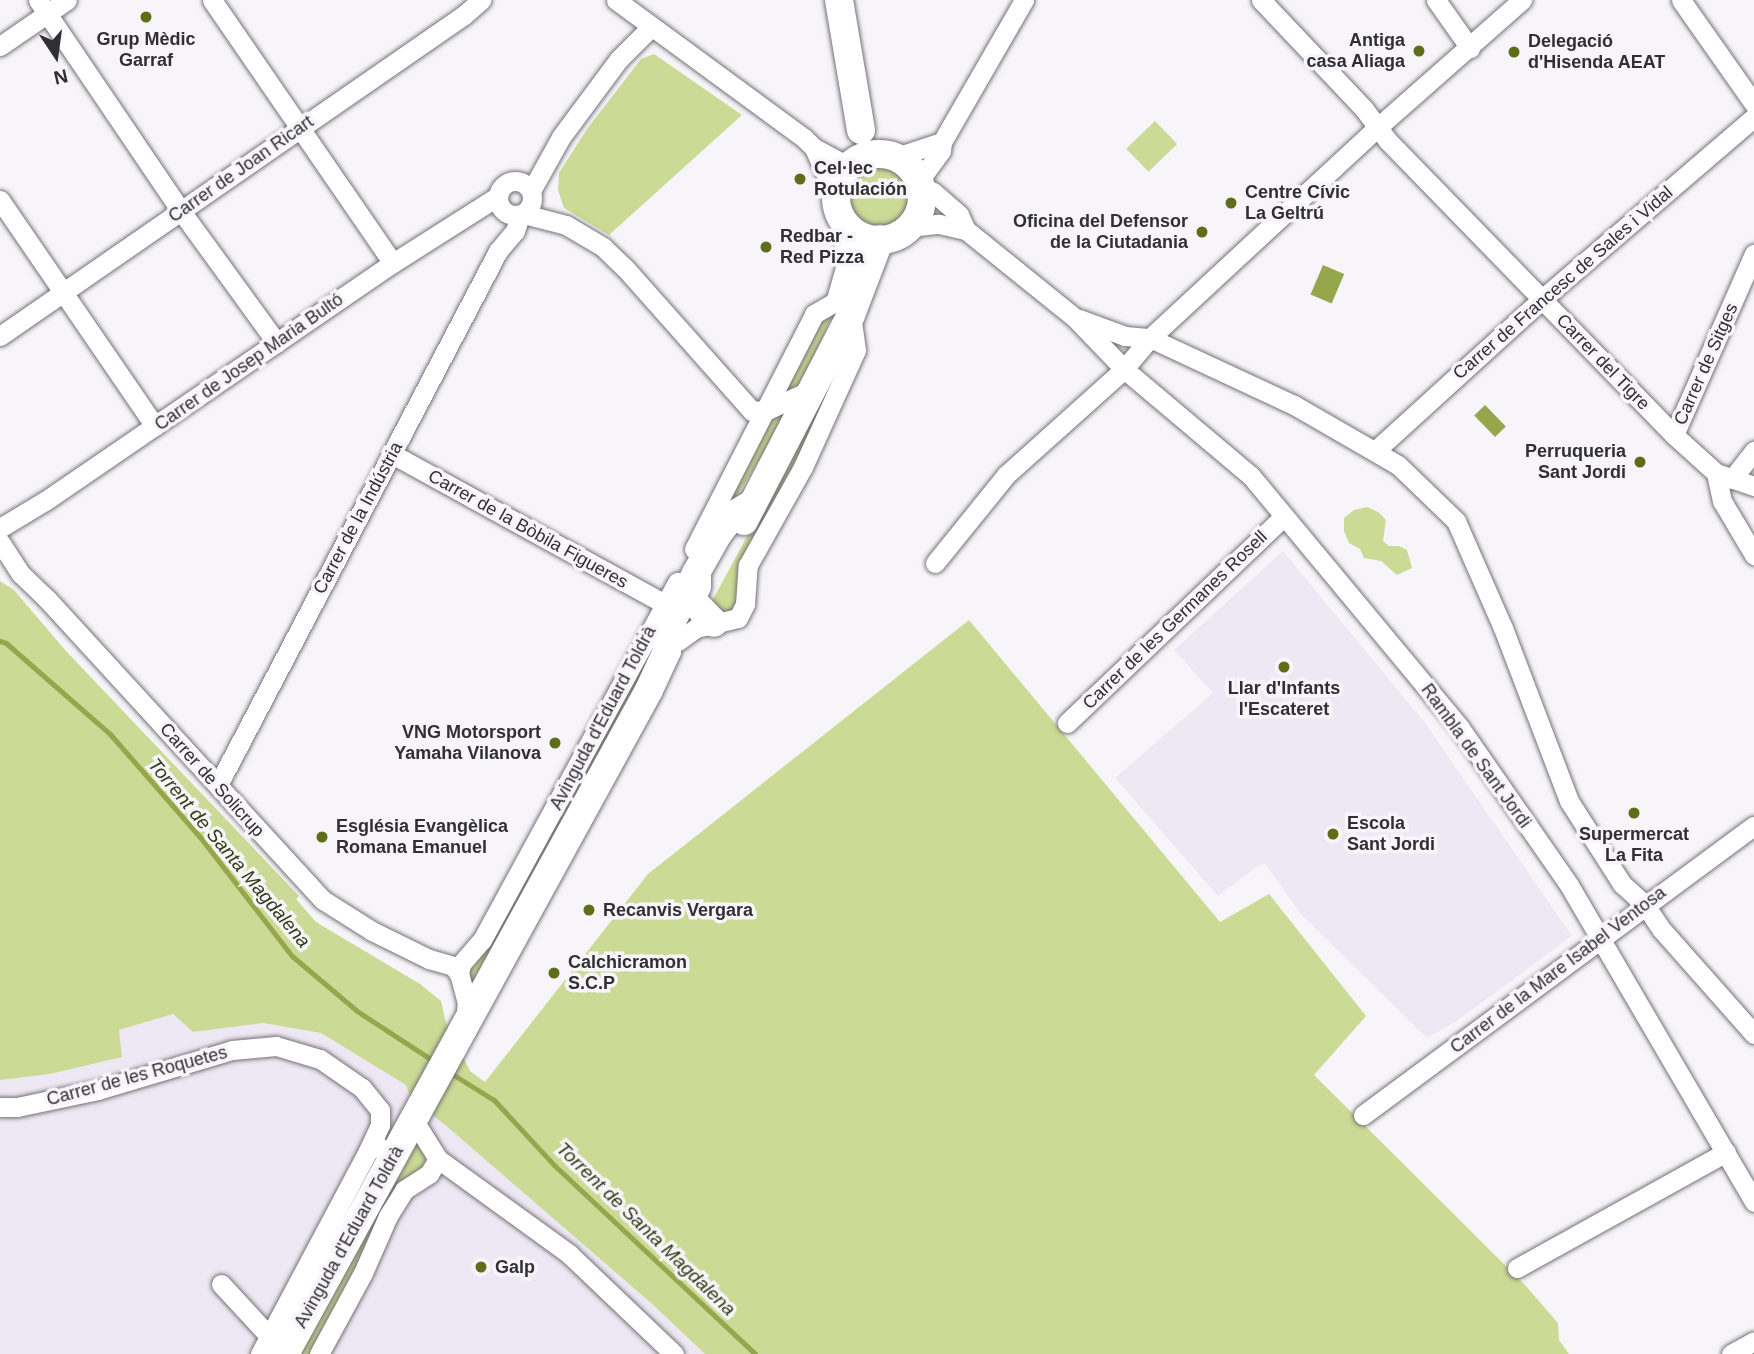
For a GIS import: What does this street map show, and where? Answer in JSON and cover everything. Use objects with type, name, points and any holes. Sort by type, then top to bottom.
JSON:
[{"type":"street","points":[[0,46],[42,7],[67,0]]},
{"type":"street","points":[[212,0],[393,263]]},
{"type":"street","name":"Carrer de Joan Ricart","points":[[0,336],[464,15],[481,0]]},
{"type":"street","points":[[616,0],[804,138],[814,148],[837,208],[848,227],[863,236],[880,240],[900,234],[908,227],[920,208],[919,184],[913,172],[861,130]]},
{"type":"street","points":[[835,197],[837,186],[853,163],[861,130],[839,0]]},
{"type":"street","points":[[919,184],[941,151],[942,142],[1024,0]]},
{"type":"street","name":"Carrer del Tigre","points":[[1261,0],[1379,126],[1388,141],[1674,435],[1724,476]]},
{"type":"street","points":[[1436,0],[1470,48]]},
{"type":"street","points":[[935,563],[1006,475],[1124,369],[1150,338],[1379,126],[1522,0]]},
{"type":"street","points":[[1681,0],[1754,104]]},
{"type":"street","points":[[42,7],[181,211],[276,343]]},
{"type":"street","points":[[522,215],[531,204],[531,193],[549,156],[619,59],[651,27]]},
{"type":"street","name":"Carrer de Francesc de Sales i Vidal","points":[[1375,452],[1542,299],[1754,117]]},
{"type":"street","points":[[814,148],[853,163],[942,142]]},
{"type":"street","points":[[549,156],[503,186],[498,201],[510,215],[522,215],[566,225]]},
{"type":"street","points":[[514,181],[524,183],[531,193],[566,225],[603,247],[625,268],[752,411],[767,410],[813,390]]},
{"type":"street","name":"Rambla de Sant Jordi","points":[[919,184],[933,191],[959,215],[966,230],[1075,318],[1124,369],[1251,476],[1460,728],[1569,885],[1754,1202]]},
{"type":"street","points":[[0,200],[155,426]]},
{"type":"street","name":"Carrer de Josep Maria Bultó","points":[[0,528],[393,263],[498,201]]},
{"type":"street","name":"Carrer de la Indústria","points":[[498,201],[498,251]]},
{"type":"street","name":"Carrer de la Indústria","points":[[218,785],[498,251],[515,231],[522,215]]},
{"type":"street","points":[[908,227],[939,224],[966,230]]},
{"type":"street","name":"Avinguda d'Eduard Toldrà","points":[[706,614],[738,618],[745,604],[748,565],[803,467],[856,350],[847,306],[850,269],[848,227]]},
{"type":"street","name":"Avinguda d'Eduard Toldrà","points":[[260,1354],[277,1345],[417,1112],[673,646],[706,614],[750,505],[813,390],[847,306],[880,240]]},
{"type":"street","name":"Carrer de Sitges","points":[[1674,435],[1754,254]]},
{"type":"street","name":"Avinguda d'Eduard Toldrà","points":[[459,974],[461,964],[482,940],[531,853],[665,604],[814,314],[847,306]]},
{"type":"street","name":"Rambla de Sant Jordi","points":[[1075,318],[1125,336],[1150,338],[1294,405],[1398,465],[1456,521],[1503,628],[1538,727],[1569,801],[1622,884],[1645,905],[1662,930],[1754,1034]]},
{"type":"street","points":[[1754,451],[1724,476],[1722,501],[1754,555]]},
{"type":"street","name":"Carrer de la Bòbila Figueres","points":[[392,454],[665,604]]},
{"type":"street","points":[[1724,476],[1754,486]]},
{"type":"street","name":"Avinguda d'Eduard Toldrà","points":[[673,646],[668,629],[696,573],[718,534],[733,515],[750,505]]},
{"type":"street","name":"Carrer de les Germanes Rosell","points":[[1067,723],[1283,517]]},
{"type":"street","name":"Carrer de Solicrup","points":[[0,542],[21,574],[323,900],[372,931],[429,959],[453,966],[459,974]]},
{"type":"street","points":[[696,573],[698,586],[691,599],[706,614]]},
{"type":"street","name":"Carrer de la Mare Isabel Ventosa","points":[[1363,1115],[1754,826]]},
{"type":"street","points":[[459,974],[467,1003],[465,1027]]},
{"type":"street","name":"Carrer de les Roquetes","points":[[0,1107],[18,1107],[98,1090],[232,1050],[276,1046],[320,1059],[362,1088],[380,1110],[380,1125],[368,1151]]},
{"type":"street","name":"Avinguda d'Eduard Toldrà","points":[[277,1345],[368,1151],[396,1132],[417,1112]]},
{"type":"street","name":"Avinguda d'Eduard Toldrà","points":[[319,1354],[363,1273],[388,1216],[404,1190],[429,1174],[438,1159],[417,1112]]},
{"type":"street","points":[[1517,1268],[1726,1152]]},
{"type":"street","points":[[438,1159],[569,1254],[674,1354]]},
{"type":"street","points":[[221,1284],[277,1345]]},
{"type":"street","points":[[1731,1354],[1754,1341]]},
{"type":"shaded area","points":[[654,54],[742,115],[609,235],[564,208],[558,190],[559,173],[587,129],[641,59]]},
{"type":"shaded area","points":[[1155,121],[1177,144],[1148,172],[1126,149]]},
{"type":"shaded area","points":[[878,165],[890,167],[901,174],[908,185],[908,209],[901,220],[890,227],[878,229],[866,227],[855,220],[848,209],[846,197],[848,185],[855,174],[866,167]]},
{"type":"shaded area","points":[[1323,265],[1344,274],[1332,303],[1310,294]]},
{"type":"shaded area","points":[[834,310],[800,391],[782,399],[819,319]]},
{"type":"shaded area","points":[[829,385],[827,403],[746,550],[739,603],[725,616],[711,603]]},
{"type":"shaded area","points":[[1485,405],[1506,427],[1495,437],[1474,415]]},
{"type":"shaded area","points":[[792,407],[712,536],[654,657],[471,998],[467,965],[773,413]]},
{"type":"shaded area","points":[[1367,507],[1386,520],[1383,541],[1389,546],[1399,546],[1407,550],[1412,568],[1397,575],[1381,561],[1364,558],[1360,549],[1349,543],[1344,531],[1344,518],[1354,510]]},
{"type":"shaded area","name":"Escola Sant Jordi","points":[[1283,551],[1425,723],[1572,936],[1454,1023],[1427,1038],[1302,915],[1265,864],[1259,865],[1218,896],[1115,778],[1213,693],[1174,650]]},
{"type":"shaded area","points":[[0,581],[14,590],[65,650],[299,896],[296,899],[316,922],[420,984],[441,1001],[446,1023],[470,1071],[485,1082],[648,874],[969,620],[1220,922],[1269,894],[1366,1016],[1314,1075],[1525,1285],[1558,1323],[1559,1340],[1569,1354],[705,1354],[651,1303],[444,1124],[411,1099],[406,1085],[321,1033],[263,1023],[193,1032],[173,1014],[119,1030],[122,1057],[50,1074],[0,1080]]},
{"type":"shaded area","points":[[173,1014],[193,1032],[263,1023],[321,1033],[406,1085],[411,1099],[444,1124],[651,1303],[705,1354],[0,1354],[0,1080],[50,1074],[122,1057],[119,1030]]},
{"type":"shaded area","points":[[416,1142],[423,1143],[425,1151],[425,1162],[419,1173],[312,1354],[297,1354]]},
{"type":"waterway","name":"Torrent de Santa Magdalena","points":[[0,641],[6,643],[110,734],[200,837],[292,956],[357,1011],[435,1062]]},
{"type":"waterway","name":"Torrent de Santa Magdalena","points":[[449,1072],[494,1100],[554,1165],[755,1354]]},
{"type":"place","name":"Grup Mèdic Garraf","points":[[146,17]]},
{"type":"place","name":"Antiga casa Aliaga","points":[[1419,51]]},
{"type":"place","name":"Delegació d'Hisenda AEAT","points":[[1514,52]]},
{"type":"place","name":"Cel·lec Rotulación","points":[[800,179]]},
{"type":"place","name":"Centre Cívic La Geltrú","points":[[1231,203]]},
{"type":"place","name":"Oficina del Defensor de la Ciutadania","points":[[1202,232]]},
{"type":"place","name":"Redbar - Red Pizza","points":[[766,247]]},
{"type":"place","name":"Perruqueria Sant Jordi","points":[[1640,462]]},
{"type":"place","name":"Llar d'Infants l'Escateret","points":[[1284,667]]},
{"type":"place","name":"VNG Motorsport Yamaha Vilanova","points":[[555,743]]},
{"type":"place","name":"Supermercat La Fita","points":[[1634,813]]},
{"type":"place","name":"Escola Sant Jordi","points":[[1333,834]]},
{"type":"place","name":"Església Evangèlica Romana Emanuel","points":[[322,837]]},
{"type":"place","name":"Recanvis Vergara","points":[[589,910]]},
{"type":"place","name":"Calchicramon S.C.P","points":[[554,973]]},
{"type":"place","name":"Galp","points":[[481,1267]]}]
